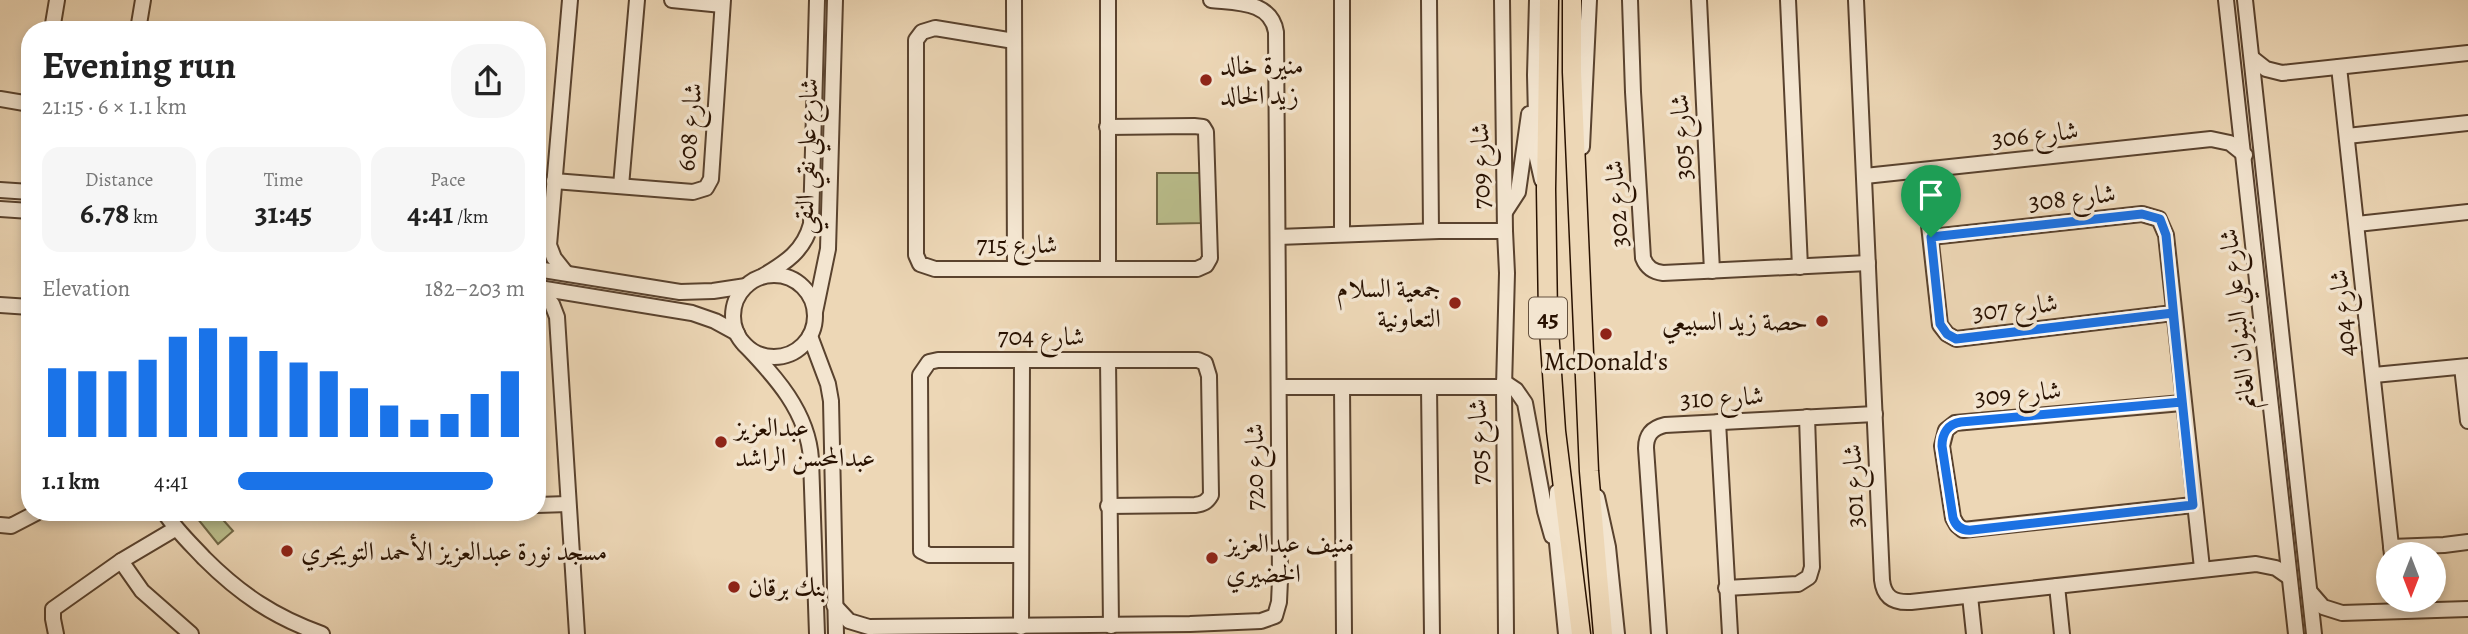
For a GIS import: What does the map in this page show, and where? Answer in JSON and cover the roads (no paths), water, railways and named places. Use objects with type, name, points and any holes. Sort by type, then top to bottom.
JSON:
[{"type":"main road","name":"45","points":[[1549,0],[1546,189],[1548,315],[1556,431],[1581,634]]},
{"type":"main road","name":"45","points":[[1572,0],[1576,193],[1589,471],[1603,634]]},
{"type":"street","points":[[54,21],[57,0]]},
{"type":"street","points":[[140,21],[143,0]]},
{"type":"street","points":[[566,273],[554,258],[549,245],[570,0]]},
{"type":"street","points":[[621,186],[637,0]]},
{"type":"street","points":[[672,0],[723,2]]},
{"type":"street","name":"شارع علي نقي النقي","points":[[763,276],[795,254],[805,241],[811,224],[817,0]]},
{"type":"street","name":"شارع علي نقي النقي","points":[[815,312],[823,281],[829,232],[835,0]]},
{"type":"street","points":[[1014,0],[1015,268]]},
{"type":"street","points":[[1108,0],[1108,270]]},
{"type":"street","name":"شارع 720","points":[[834,605],[862,631],[1111,626],[1190,629],[1270,620],[1278,610],[1279,387],[1275,22],[1269,13],[1257,6],[1211,0]]},
{"type":"street","points":[[1342,0],[1342,234]]},
{"type":"street","points":[[1429,0],[1431,231]]},
{"type":"street","name":"شارع 709","points":[[1278,237],[1505,231],[1502,0]]},
{"type":"street","points":[[1537,0],[1535,75],[1538,167],[1546,189]]},
{"type":"street","points":[[1576,193],[1581,170],[1589,0]]},
{"type":"street","name":"شارع 302","points":[[1630,0],[1643,258],[1646,264],[1657,272],[1868,263]]},
{"type":"street","name":"شارع 305","points":[[1699,0],[1712,271]]},
{"type":"street","points":[[1788,0],[1800,267]]},
{"type":"street","name":"شارع 301","points":[[1856,0],[1884,591],[1891,600],[1901,603],[2256,564],[2276,568],[2289,577]]},
{"type":"street","name":"شارع علي البنوان الغانم","points":[[2226,0],[2296,634]]},
{"type":"street","name":"شارع علي البنوان الغانم","points":[[2245,0],[2316,634]]},
{"type":"street","name":"شارع 608","points":[[554,181],[696,192],[708,185],[711,179],[723,2]]},
{"type":"street","name":"شارع 715","points":[[1014,41],[935,28],[922,32],[916,40],[916,255],[919,264],[935,269],[1108,270],[1197,270],[1206,265],[1210,258],[1208,141],[1203,128],[1107,127]]},
{"type":"street","points":[[2252,58],[2266,69],[2282,73],[2468,53]]},
{"type":"street","name":"شارع 404","points":[[2339,67],[2390,542]]},
{"type":"street","points":[[2256,99],[2266,83],[2282,73]]},
{"type":"street","points":[[1506,212],[1516,198],[1519,186],[1535,75]]},
{"type":"street","points":[[0,99],[21,102]]},
{"type":"street","points":[[2211,139],[2229,130],[2240,114]]},
{"type":"street","points":[[2347,136],[2468,123]]},
{"type":"street","points":[[2211,139],[2230,143],[2245,155]]},
{"type":"street","name":"شارع 306","points":[[1865,176],[2211,139]]},
{"type":"street","name":"شارع 307","points":[[1923,171],[1940,324],[1947,334],[1956,339],[2173,313]]},
{"type":"street","points":[[0,190],[21,191]]},
{"type":"street","points":[[0,209],[21,210]]},
{"type":"street","points":[[2357,224],[2468,212]]},
{"type":"street","name":"شارع 308","points":[[1931,237],[2142,214],[2160,219],[2166,235],[2193,505],[2202,568]]},
{"type":"street","points":[[1505,231],[1507,274],[1504,384],[1516,390],[1525,402],[1545,511],[1558,552]]},
{"type":"street","points":[[546,249],[549,245]]},
{"type":"street","points":[[546,270],[680,292],[746,286]]},
{"type":"street","points":[[546,289],[692,313],[715,321],[741,338],[754,351],[766,356],[791,353],[802,346],[810,335],[815,312],[806,290],[787,277],[763,276],[746,286],[738,296],[733,321],[741,338],[795,407],[808,437],[817,634]]},
{"type":"street","points":[[557,317],[566,301],[579,295]]},
{"type":"street","points":[[546,297],[557,317],[577,634]]},
{"type":"street","points":[[0,305],[21,306]]},
{"type":"street","points":[[810,335],[828,384],[831,401],[836,634]]},
{"type":"street","points":[[2264,343],[2273,348],[2283,340]]},
{"type":"street","points":[[1021,627],[1022,360]]},
{"type":"street","points":[[1108,360],[1111,626]]},
{"type":"street","name":"شارع 704","points":[[1021,555],[924,554],[920,546],[920,374],[929,362],[1198,360],[1205,363],[1209,376],[1211,495],[1203,504],[1195,505],[1108,506]]},
{"type":"street","points":[[2267,368],[2276,360],[2286,367]]},
{"type":"street","points":[[2374,375],[2465,367],[2468,421]]},
{"type":"street","name":"شارع 705","points":[[1279,387],[1504,384],[1506,634]]},
{"type":"street","points":[[1342,387],[1344,634]]},
{"type":"street","points":[[1429,387],[1432,634]]},
{"type":"street","points":[[1504,402],[1525,402]]},
{"type":"street","name":"شارع 309","points":[[2182,402],[1955,423],[1946,430],[1942,446],[1953,518],[1956,525],[1964,530],[2193,505]]},
{"type":"street","name":"شارع 310","points":[[1659,634],[1646,441],[1648,435],[1658,426],[1875,414]]},
{"type":"street","points":[[1726,588],[1798,584],[1809,577],[1812,567],[1807,417]]},
{"type":"street","points":[[1718,422],[1730,634]]},
{"type":"street","points":[[1556,431],[1558,552],[1566,634]]},
{"type":"street","points":[[1589,471],[1608,547],[1617,634]]},
{"type":"street","points":[[546,505],[568,504]]},
{"type":"street","points":[[0,525],[11,526],[21,521]]},
{"type":"street","points":[[170,521],[175,529],[250,599],[288,622],[322,634]]},
{"type":"street","points":[[57,634],[53,609],[121,561],[175,529]]},
{"type":"street","points":[[2256,564],[2274,554],[2285,541]]},
{"type":"street","points":[[2446,545],[2468,541]]},
{"type":"street","points":[[121,561],[142,592],[191,634]]},
{"type":"street","points":[[2057,586],[2062,634]]},
{"type":"street","points":[[2310,592],[2323,607],[2342,613]]},
{"type":"street","points":[[1969,596],[1973,634]]},
{"type":"street","points":[[2446,608],[2468,609]]},
{"type":"street","points":[[2316,634],[2325,622],[2342,613],[2376,609]]},
{"type":"place","name":"منيرة خالد زيد الخالد","points":[[1206,80]]},
{"type":"place","name":"جمعية السلام التعاونية","points":[[1455,303]]},
{"type":"place","name":"حصة زيد السبيعي","points":[[1822,321]]},
{"type":"place","name":"McDonald's","points":[[1606,334]]},
{"type":"place","name":"عبدالعزيز عبدالمحسن الراشد","points":[[721,442]]},
{"type":"place","name":"مسجد نورة عبدالعزيز الأحمد التويجري","points":[[287,551]]},
{"type":"place","name":"منيف عبدالعزيز الخضيري","points":[[1212,558]]},
{"type":"place","name":"بنك برقان","points":[[734,587]]}]
